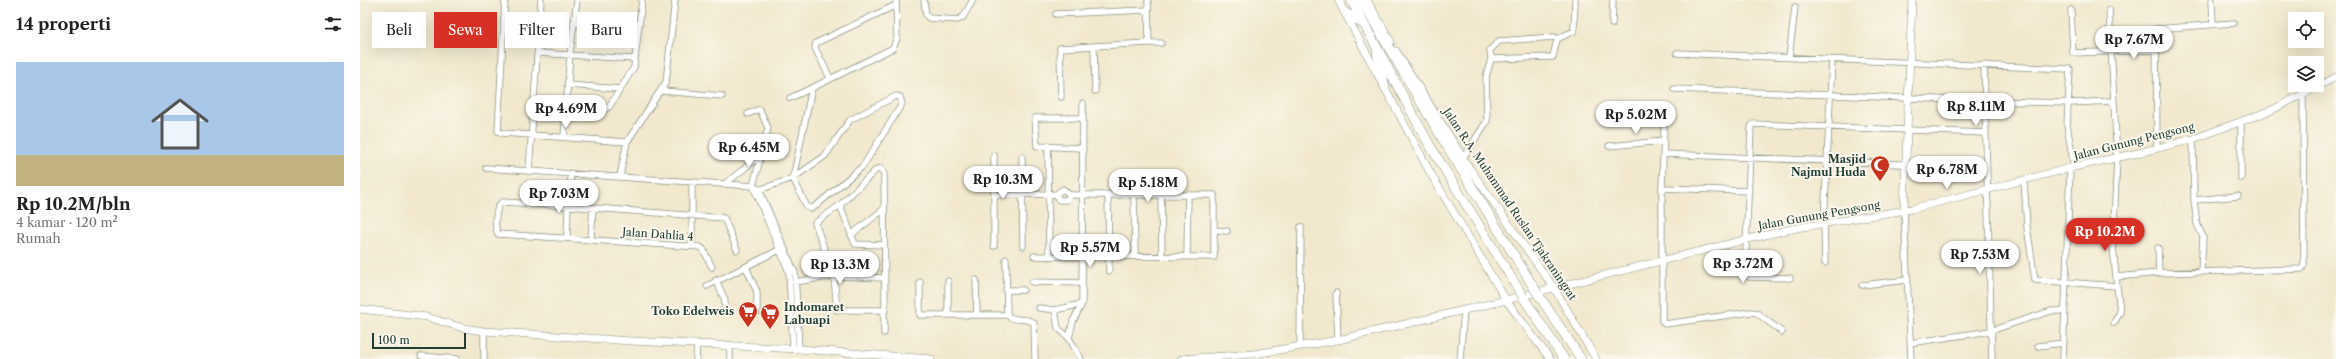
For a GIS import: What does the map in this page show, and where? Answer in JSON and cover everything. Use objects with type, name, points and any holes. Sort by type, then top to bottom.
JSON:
[{"type":"highway","points":[[1351,0],[1429,144],[1523,297],[1564,359]]},
{"type":"highway","name":"Jalan R.A. Muhammad Ruslan Tjakraningrat","points":[[1364,2],[1442,138],[1532,286],[1581,359]]},
{"type":"highway","points":[[1346,13],[1364,24]]},
{"type":"highway","points":[[1384,36],[1397,54]]},
{"type":"highway","points":[[1376,46],[1385,87]]},
{"type":"street","points":[[505,0],[497,129],[499,132],[627,142]]},
{"type":"street","points":[[529,170],[530,135],[541,0]]},
{"type":"street","points":[[564,137],[570,54],[577,0]]},
{"type":"street","points":[[567,105],[607,109],[634,68],[642,0]]},
{"type":"street","points":[[620,176],[627,142],[662,91],[668,77],[675,0]]},
{"type":"street","points":[[924,0],[926,15],[929,18],[958,20],[963,17],[973,0]]},
{"type":"street","points":[[1148,0],[1149,43]]},
{"type":"street","points":[[1338,0],[1432,176],[1506,300],[1550,359]]},
{"type":"street","points":[[1463,158],[1487,121],[1486,77],[1491,59],[1490,50],[1499,41],[1554,37],[1557,39],[1574,31],[1575,0]]},
{"type":"street","points":[[1612,24],[1613,0]]},
{"type":"street","points":[[1911,359],[1904,210],[1907,98],[1912,0]]},
{"type":"street","points":[[2212,0],[2213,24]]},
{"type":"street","points":[[790,98],[893,48],[897,38],[896,2],[816,44],[816,51],[830,78]]},
{"type":"street","name":"Jalan R.A. Muhammad Ruslan Tjakraningrat","points":[[1364,2],[1463,158],[1554,288],[1596,359]]},
{"type":"street","points":[[1789,58],[1795,7]]},
{"type":"street","points":[[1056,14],[1148,10]]},
{"type":"street","points":[[2072,10],[2071,52],[2156,50]]},
{"type":"street","points":[[2109,10],[2117,158],[2113,247],[2120,312],[2114,323]]},
{"type":"street","points":[[573,23],[639,26]]},
{"type":"street","points":[[2157,148],[2156,28],[2234,23]]},
{"type":"street","points":[[1491,59],[1553,57],[1557,39]]},
{"type":"street","points":[[1061,97],[1060,48],[1161,43]]},
{"type":"street","points":[[1094,46],[1095,91]]},
{"type":"street","points":[[537,53],[635,59]]},
{"type":"street","points":[[1678,53],[1832,60],[1909,61],[2070,69],[2070,103],[2067,125],[2072,167],[2063,311],[2063,359]]},
{"type":"street","points":[[1825,263],[1824,223],[1826,160],[1832,60]]},
{"type":"street","points":[[1984,65],[1986,190],[1992,359]]},
{"type":"street","name":"Jalan Gunung Pengsong","points":[[1181,359],[1254,354],[1338,340],[1506,300],[1746,239],[1824,223],[1904,210],[1986,190],[2072,167],[2117,158],[2193,139],[2241,123],[2303,96],[2336,77]]},
{"type":"street","points":[[568,85],[620,89]]},
{"type":"street","points":[[758,190],[793,178],[829,152],[847,124],[855,116],[896,96],[902,100],[902,104],[863,166],[811,209],[807,207],[793,178],[812,88]]},
{"type":"street","points":[[1674,88],[1985,101],[2070,103],[2113,101]]},
{"type":"street","points":[[662,91],[722,96]]},
{"type":"street","points":[[2116,277],[2159,273],[2300,270],[2304,268],[2305,149],[2303,96]]},
{"type":"street","points":[[1069,338],[1073,321],[1082,304],[1083,103]]},
{"type":"street","points":[[748,114],[760,110],[768,125],[753,186]]},
{"type":"street","points":[[1082,148],[1037,146],[1034,118],[1083,118]]},
{"type":"street","points":[[1790,278],[1746,276],[1746,239],[1751,127],[1754,123],[1985,132]]},
{"type":"street","points":[[2241,123],[2241,178]]},
{"type":"street","points":[[1664,128],[1662,188],[1662,321],[1664,324],[1751,312],[1757,313],[1782,332]]},
{"type":"street","points":[[2193,139],[2196,224],[2203,237],[2201,272]]},
{"type":"street","points":[[1609,146],[1664,142]]},
{"type":"street","points":[[1048,146],[1049,257]]},
{"type":"street","points":[[1664,154],[1947,166]]},
{"type":"street","points":[[725,184],[761,155]]},
{"type":"street","points":[[994,155],[994,246]]},
{"type":"street","points":[[1022,157],[1023,246]]},
{"type":"street","points":[[486,168],[753,186],[758,190],[794,282],[796,349]]},
{"type":"street","points":[[884,311],[837,310],[834,276],[814,226],[816,222],[840,205],[876,170],[881,168],[884,174],[884,209],[884,245],[884,278],[884,311],[884,333]]},
{"type":"street","points":[[567,238],[571,173]]},
{"type":"street","points":[[2024,180],[2027,227],[2034,278],[2036,280],[2117,286]]},
{"type":"street","points":[[692,182],[692,246]]},
{"type":"street","points":[[1662,188],[1749,191]]},
{"type":"street","points":[[994,195],[1056,194],[1063,189],[1070,195],[1214,195],[1214,257],[1109,256]]},
{"type":"street","points":[[1056,194],[1059,200],[1063,201],[1067,200],[1070,195]]},
{"type":"street","points":[[1108,194],[1109,271]]},
{"type":"street","points":[[1161,194],[1162,256]]},
{"type":"street","points":[[1187,256],[1188,194]]},
{"type":"street","points":[[1134,195],[1135,256]]},
{"type":"street","points":[[2194,200],[2238,196]]},
{"type":"street","name":"Jalan Dahlia 4","points":[[568,206],[502,202],[498,207],[496,229],[500,235],[591,239],[692,246],[704,249],[712,267]]},
{"type":"street","points":[[840,205],[854,243],[858,245],[884,245]]},
{"type":"street","points":[[568,206],[724,218],[737,250]]},
{"type":"street","points":[[591,239],[593,208]]},
{"type":"street","points":[[851,235],[884,209]]},
{"type":"street","points":[[1300,346],[1301,227]]},
{"type":"street","points":[[1214,230],[1227,231]]},
{"type":"street","points":[[774,231],[780,250],[794,282]]},
{"type":"street","points":[[2158,248],[2159,273]]},
{"type":"street","points":[[707,286],[716,280],[780,250]]},
{"type":"street","points":[[1034,256],[1082,258]]},
{"type":"street","points":[[1006,259],[1007,315]]},
{"type":"street","points":[[746,267],[757,292],[757,312]]},
{"type":"street","points":[[794,282],[834,276],[884,278]]},
{"type":"street","points":[[716,280],[724,300],[724,311]]},
{"type":"street","points":[[976,280],[977,315]]},
{"type":"street","points":[[1862,285],[1908,280]]},
{"type":"street","points":[[948,281],[948,315]]},
{"type":"street","points":[[920,282],[920,315],[1007,315],[1014,320],[1029,320],[1034,323],[1035,359]]},
{"type":"street","points":[[1032,282],[1082,283]]},
{"type":"street","points":[[1006,290],[1023,290]]},
{"type":"street","points":[[1336,293],[1338,340]]},
{"type":"street","points":[[1038,308],[1055,310],[1082,304]]},
{"type":"street","points":[[360,309],[427,317],[468,329],[484,331],[631,341],[796,349],[931,359]]},
{"type":"street","points":[[1055,310],[1058,328],[1069,338],[1081,359]]},
{"type":"street","points":[[1460,359],[1464,310]]},
{"type":"street","points":[[1910,343],[1990,332],[2052,311],[2063,311]]},
{"type":"street","points":[[484,331],[484,359]]},
{"type":"street","points":[[696,359],[697,343]]},
{"type":"street","points":[[2038,346],[2064,343]]},
{"type":"street","points":[[730,345],[730,359]]},
{"type":"street","points":[[421,356],[457,359]]},
{"type":"place","name":"Masjid Najmul Huda","points":[[1880,182]]},
{"type":"place","name":"Toko Edelweis","points":[[748,328]]},
{"type":"place","name":"Indomaret Labuapi","points":[[770,330]]}]
